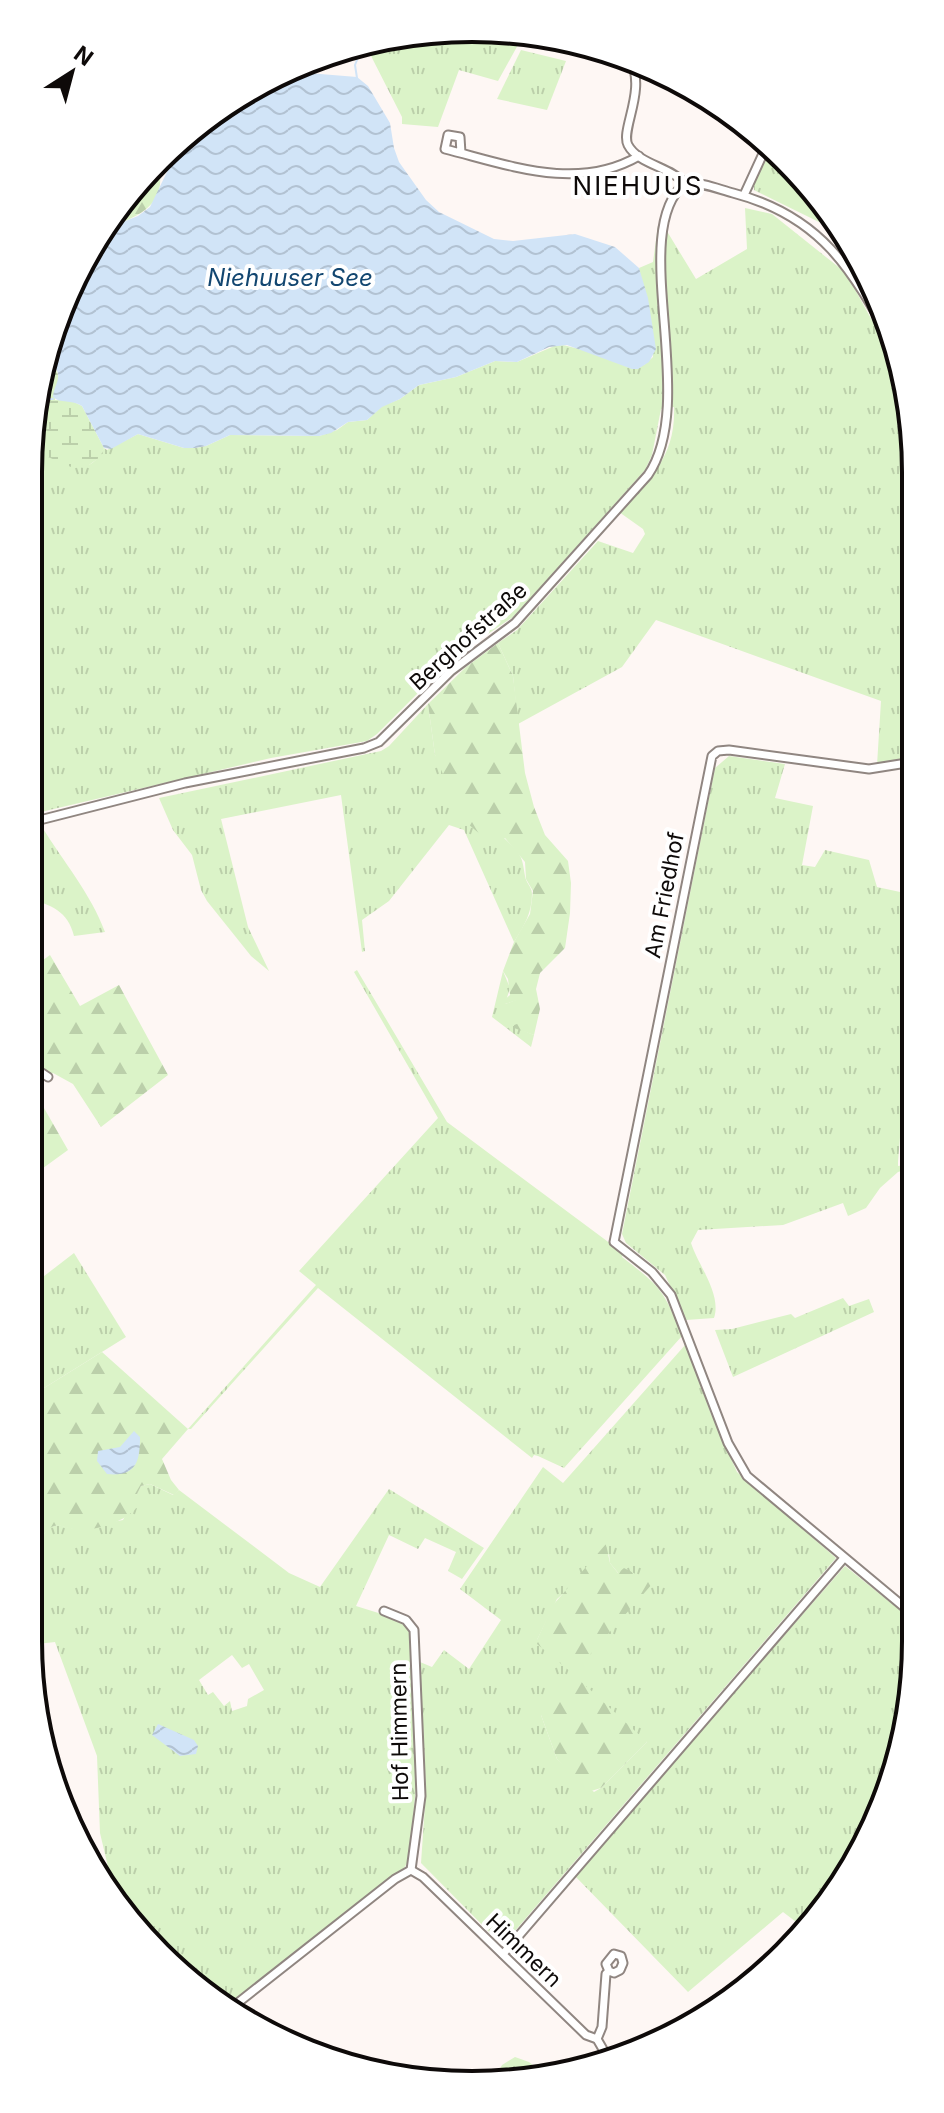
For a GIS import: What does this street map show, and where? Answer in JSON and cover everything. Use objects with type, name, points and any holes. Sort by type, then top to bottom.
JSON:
[{"type":"street","points":[[635,74],[636,89],[626,136],[630,148],[639,156],[676,174],[685,183],[695,182],[744,195],[789,216],[829,244],[862,291]]},
{"type":"street","points":[[461,153],[544,173],[572,175],[601,172],[639,156]]},
{"type":"street","points":[[744,195],[762,155]]},
{"type":"street","name":"Berghofstraße","points":[[42,819],[172,786],[364,748],[379,742],[451,671],[515,623],[648,475],[662,450],[668,399],[661,232],[678,190],[685,183]]},
{"type":"street","name":"Am Friedhof","points":[[844,1558],[740,1467],[671,1295],[652,1272],[614,1242],[712,756],[718,751],[729,750],[869,769],[902,764]]},
{"type":"street","points":[[42,1073],[48,1077]]},
{"type":"street","points":[[503,1954],[844,1558],[902,1606]]},
{"type":"street","name":"Hof Himmern","points":[[384,1611],[406,1620],[414,1630],[421,1796],[411,1870]]},
{"type":"street","points":[[239,2002],[395,1879],[411,1870]]},
{"type":"street","name":"Himmern","points":[[411,1870],[423,1877],[586,2035],[597,2039],[603,2050]]},
{"type":"street","points":[[597,2039],[602,2027],[609,1971]]},
{"type":"green space","points":[[444,43],[518,45],[498,81],[459,70],[438,127],[402,124],[402,117],[370,55]]},
{"type":"green space","points":[[521,50],[566,61],[547,110],[497,99]]},
{"type":"green space","points":[[766,158],[795,188],[829,231],[821,223],[754,190],[754,182]]},
{"type":"green space","points":[[160,176],[157,195],[136,216],[122,222]]},
{"type":"green space","points":[[745,208],[772,214],[846,273],[879,334],[894,388],[901,444],[902,760],[877,765],[881,701],[656,620],[622,667],[518,724],[513,676],[498,643],[517,630],[598,541],[633,553],[645,534],[643,529],[619,512],[651,477],[666,453],[671,439],[674,407],[661,409],[652,455],[645,470],[528,601],[513,617],[454,657],[367,741],[271,758],[42,812],[43,453],[71,465],[84,466],[94,461],[104,448],[107,450],[138,434],[184,448],[206,446],[230,435],[319,436],[337,430],[348,422],[367,420],[382,406],[400,399],[419,385],[456,377],[495,361],[517,362],[559,344],[644,365],[653,357],[639,268],[653,262],[658,225],[665,228],[696,279],[747,249]]},
{"type":"green space","points":[[55,369],[58,375],[55,400],[70,400],[82,406],[104,448],[100,457],[85,468],[71,467],[43,455]]},
{"type":"green space","points":[[498,643],[513,676],[525,773],[534,807],[545,835],[568,861],[571,883],[565,948],[540,973],[536,989],[540,1009],[534,1035],[514,1028],[520,1023],[521,999],[505,1004],[503,1001],[510,995],[508,979],[503,971],[514,942],[530,914],[533,891],[526,879],[525,862],[505,838],[493,842],[487,840],[461,818],[435,755],[428,704],[466,667]]},
{"type":"green space","points":[[428,704],[435,755],[500,838],[510,843],[522,859],[532,901],[518,936],[514,942],[464,830],[449,825],[389,901],[362,920],[365,951],[362,952],[341,795],[221,819],[248,927],[269,971],[251,956],[207,901],[192,855],[173,830],[159,798],[381,751]]},
{"type":"green space","points":[[729,756],[785,764],[775,798],[813,806],[802,865],[815,867],[825,850],[869,860],[877,887],[902,892],[902,1114],[898,1166],[902,1166],[902,1171],[880,1188],[866,1208],[848,1216],[843,1203],[783,1225],[698,1230],[691,1243],[712,1290],[716,1309],[714,1318],[686,1320],[665,1275],[626,1243],[622,1234],[715,768]]},
{"type":"green space","points":[[42,827],[84,891],[105,932],[74,936],[68,920],[44,903]]},
{"type":"green space","points":[[50,955],[80,1006],[119,985],[168,1075],[101,1127],[73,1084],[53,1073],[42,1080],[42,961]]},
{"type":"green space","points":[[357,970],[447,1122],[615,1247],[660,1290],[676,1321],[682,1336],[564,1468],[538,1456],[532,1458],[318,1288],[188,1429],[316,1285],[299,1271],[438,1118],[354,972]]},
{"type":"green space","points":[[503,971],[510,988],[505,1004],[521,998],[522,1030],[534,1035],[531,1047],[492,1017]]},
{"type":"green space","points":[[42,1104],[68,1150],[42,1169]]},
{"type":"green space","points":[[74,1253],[126,1337],[42,1389],[42,1278]]},
{"type":"green space","points":[[843,1298],[849,1306],[869,1299],[874,1312],[733,1377],[715,1330],[732,1329],[791,1314],[795,1318]]},
{"type":"green space","points":[[686,1344],[711,1414],[737,1472],[836,1558],[501,1944],[421,1863],[426,1791],[420,1662],[432,1667],[444,1650],[469,1669],[501,1620],[460,1589],[543,1467],[563,1483]],"holes":[[[609,1554],[610,1563],[619,1574],[537,1640],[557,1599]],[[541,1715],[647,1742],[594,1792],[557,1759]]]},
{"type":"green space","points":[[102,1352],[188,1429],[162,1459],[179,1490],[174,1495],[150,1484],[141,1486],[136,1496],[137,1507],[125,1518],[89,1529],[54,1526],[42,1537],[42,1389]]},
{"type":"green space","points":[[150,1484],[173,1495],[179,1490],[289,1573],[320,1587],[389,1489],[484,1548],[462,1579],[448,1571],[456,1552],[425,1538],[418,1549],[389,1535],[356,1606],[404,1621],[411,1631],[416,1787],[409,1860],[404,1868],[234,2000],[168,1945],[131,1903],[109,1872],[100,1833],[97,1756],[55,1642],[42,1643],[42,1536],[50,1527],[58,1525],[75,1529],[123,1520],[141,1486]],"holes":[[[232,1655],[242,1668],[249,1664],[264,1690],[248,1699],[247,1706],[232,1711],[230,1701],[224,1706],[213,1692],[208,1695],[199,1680]]]},
{"type":"green space","points":[[606,1544],[610,1563],[618,1573],[624,1568],[653,1583],[573,1674],[647,1742],[601,1788],[588,1792],[557,1759],[541,1715],[546,1703],[572,1673],[537,1644],[537,1640],[553,1605]]},
{"type":"green space","points":[[845,1566],[902,1612],[898,1697],[894,1725],[879,1779],[858,1831],[844,1856],[830,1880],[797,1923],[783,1912],[688,1992],[574,1875]]},
{"type":"green space","points":[[515,2057],[534,2066],[499,2070]]},
{"type":"water","name":"Niehuuser See","points":[[312,73],[357,77],[368,86],[390,123],[399,162],[426,200],[439,212],[494,239],[513,241],[575,234],[615,247],[639,268],[648,298],[656,349],[649,362],[632,369],[567,345],[549,347],[517,362],[495,361],[456,377],[419,385],[382,407],[367,420],[348,422],[331,433],[319,436],[230,435],[206,446],[184,448],[138,434],[111,449],[104,448],[82,406],[53,397],[58,375],[55,368],[75,307],[114,233],[122,222],[150,207],[170,166],[233,114]]},
{"type":"water","points":[[134,1431],[140,1437],[139,1454],[134,1466],[124,1473],[107,1474],[97,1461],[98,1451],[120,1447]]},
{"type":"water","points":[[158,1724],[194,1740],[198,1746],[196,1754],[180,1756],[152,1735]]},
{"type":"waterway","points":[[357,78],[355,65],[358,58]]},
{"type":"waterway","points":[[48,399],[53,399]]},
{"type":"district","name":"NIEHUUS","points":[[638,185]]}]
